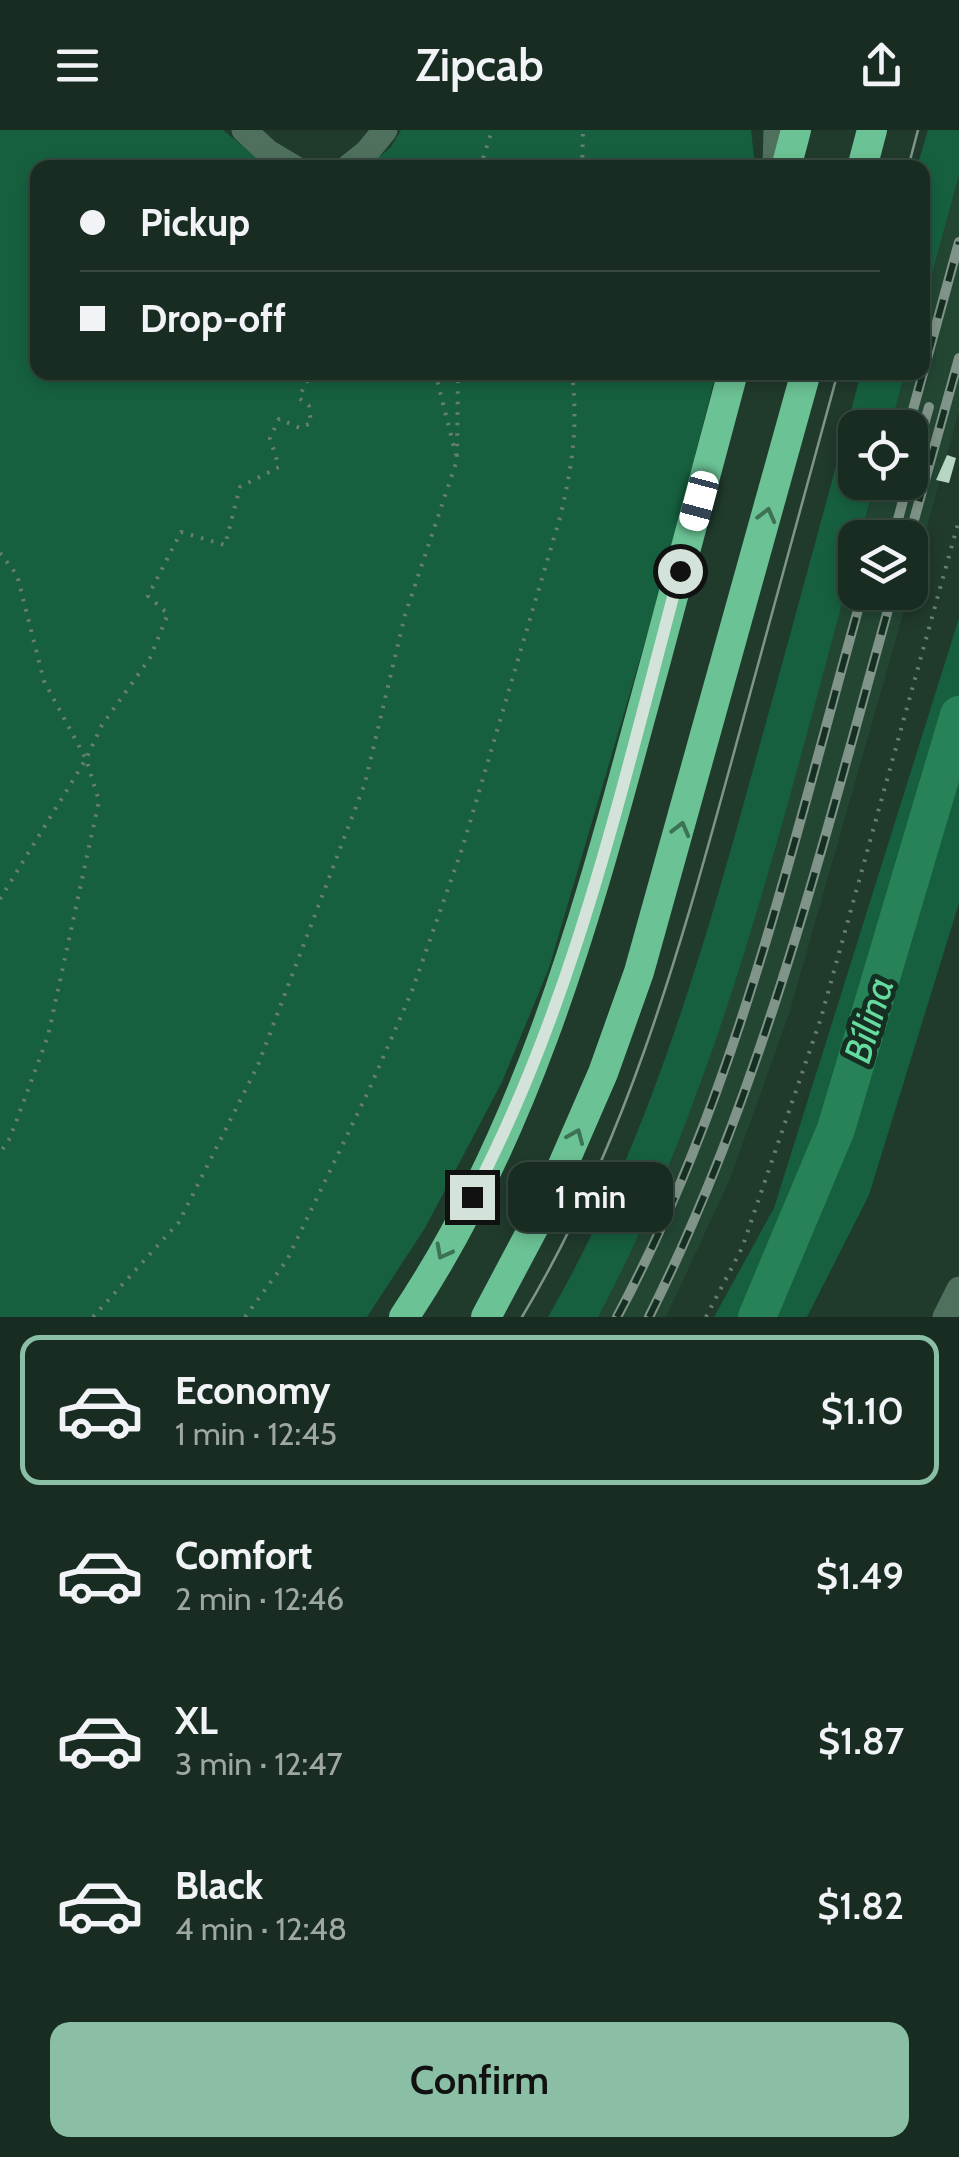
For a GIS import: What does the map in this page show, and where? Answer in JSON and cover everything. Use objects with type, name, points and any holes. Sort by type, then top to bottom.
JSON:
[{"type":"highway","points":[[788,160],[796,130]]},
{"type":"highway","points":[[864,160],[872,130]]},
{"type":"highway","points":[[404,1317],[424,1288],[488,1166],[543,1038],[572,955],[614,817],[731,380]]},
{"type":"highway","points":[[486,1317],[546,1204],[603,1074],[639,972],[804,380]]},
{"type":"street","points":[[244,130],[282,160]]},
{"type":"street","points":[[356,160],[385,130]]},
{"type":"street","points":[[776,130],[776,160]]},
{"type":"street","points":[[945,1317],[959,1289]]},
{"type":"path","points":[[483,160],[492,130]]},
{"type":"path","points":[[582,160],[583,130]]},
{"type":"path","points":[[0,899],[86,759],[102,724],[150,658],[168,614],[148,596],[181,532],[225,545],[240,487],[278,467],[270,438],[279,418],[300,428],[311,422],[309,406],[299,398],[311,380]]},
{"type":"path","points":[[437,380],[458,460]]},
{"type":"path","points":[[93,1317],[179,1222],[258,1065],[365,783],[405,615],[458,460],[458,380]]},
{"type":"path","points":[[244,1317],[269,1288],[295,1243],[375,1075],[437,926],[560,514],[576,442],[572,380]]},
{"type":"path","points":[[706,1317],[742,1248],[822,1018],[959,520]]},
{"type":"path","points":[[0,552],[16,576],[44,681],[86,759],[99,800],[48,1036],[10,1138],[0,1154]]},
{"type":"shaded area","points":[[959,175],[959,411],[928,522],[865,520],[870,500],[928,500],[928,410],[895,410],[903,380],[930,380],[930,281]]},
{"type":"shaded area","points":[[840,610],[904,610],[789,1014],[730,1179],[666,1317],[598,1317],[673,1155],[702,1080],[757,908]]},
{"type":"green space","points":[[0,130],[223,130],[259,160],[30,160],[30,380],[714,380],[665,574],[549,968],[502,1082],[425,1228],[367,1317],[0,1317]]},
{"type":"green space","points":[[401,130],[751,130],[754,160],[376,160],[391,147]]},
{"type":"green space","points":[[928,130],[959,130],[959,175],[930,281],[930,160],[919,160]]},
{"type":"green space","points":[[859,380],[903,380],[895,410],[851,410]]},
{"type":"green space","points":[[838,457],[838,500],[870,500],[865,520],[838,520],[840,610],[747,945],[716,1040],[642,1227],[598,1317],[548,1317],[615,1185],[692,979]]},
{"type":"green space","points":[[959,618],[959,903],[869,1195],[807,1317],[714,1317],[774,1208]]},
{"type":"building","points":[[947,455],[956,458],[949,483],[936,480]]},
{"type":"waterway","name":"Bílina","points":[[757,1317],[836,1129],[959,715]]},
{"type":"tram line","points":[[910,160],[918,130]]},
{"type":"tram line","points":[[522,1317],[590,1186],[645,1050],[710,838],[836,380]]},
{"type":"railway","points":[[930,348],[959,242]]},
{"type":"railway","points":[[914,520],[959,358]]},
{"type":"railway","points":[[913,410],[921,380]]},
{"type":"railway","points":[[898,520],[903,500]]},
{"type":"railway","points":[[617,1317],[697,1143],[730,1053],[787,870],[858,610]]},
{"type":"railway","points":[[649,1317],[690,1230],[759,1052],[816,869],[888,610]]},
{"type":"route","points":[[472,1197],[543,1038],[578,938],[680,571]]}]
